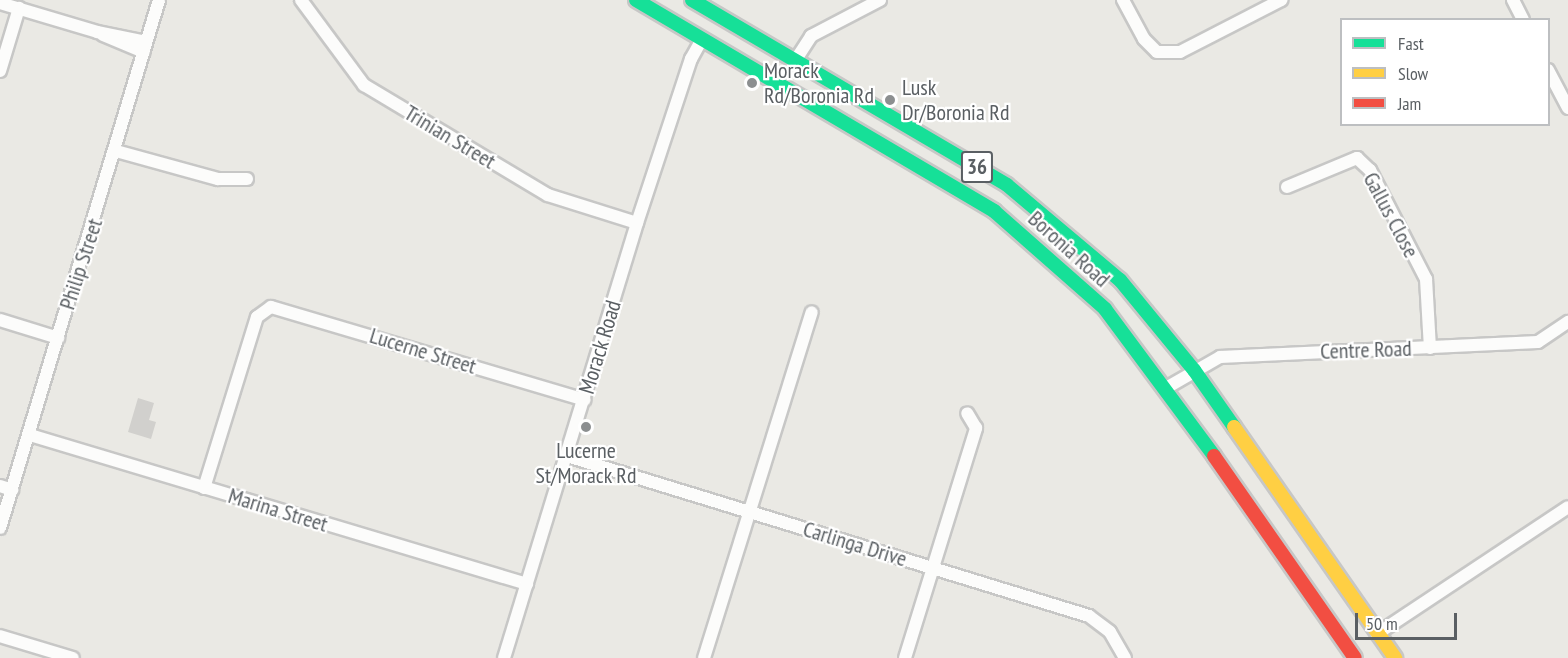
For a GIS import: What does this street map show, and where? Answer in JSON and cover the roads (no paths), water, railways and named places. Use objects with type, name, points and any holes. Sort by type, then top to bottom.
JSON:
[{"type":"main road","name":"Boronia Road","points":[[636,0],[994,212],[1105,309],[1166,388],[1355,658]]},
{"type":"main road","name":"Boronia Road","points":[[692,0],[1007,185],[1120,280],[1194,370],[1395,658]]},
{"type":"main road","points":[[702,39],[719,15]]},
{"type":"main road","points":[[781,86],[795,61]]},
{"type":"street","name":"Philip Street","points":[[0,528],[6,488],[30,435],[159,0]]},
{"type":"street","name":"Trinian Street","points":[[301,0],[364,85],[548,195],[637,223]]},
{"type":"street","points":[[795,61],[811,36],[880,0]]},
{"type":"street","points":[[1123,0],[1144,39],[1157,52],[1180,52],[1281,0]]},
{"type":"street","points":[[1513,0],[1522,18]]},
{"type":"street","points":[[0,3],[145,47]]},
{"type":"street","points":[[0,71],[19,9]]},
{"type":"street","name":"Morack Road","points":[[504,658],[637,223],[691,59],[702,39]]},
{"type":"street","points":[[1550,74],[1568,108]]},
{"type":"street","points":[[116,151],[218,179],[247,179]]},
{"type":"street","name":"Gallus Close","points":[[1287,186],[1357,158],[1370,170],[1426,279],[1430,348]]},
{"type":"street","name":"Lucerne Street","points":[[204,488],[256,318],[262,311],[284,308],[584,400]]},
{"type":"street","points":[[705,658],[812,312]]},
{"type":"street","points":[[0,320],[58,338]]},
{"type":"street","name":"Centre Road","points":[[1166,388],[1220,357],[1240,354],[1538,342],[1559,331],[1568,322]]},
{"type":"street","points":[[1559,331],[1568,342]]},
{"type":"street","points":[[905,658],[976,428],[967,412]]},
{"type":"street","name":"Marina Street","points":[[30,435],[527,584]]},
{"type":"street","name":"Carlinga Drive","points":[[567,456],[1089,616],[1110,632],[1125,658]]},
{"type":"street","points":[[1377,633],[1568,507]]},
{"type":"street","points":[[0,636],[73,658]]},
{"type":"place","name":"Morack Rd/Boronia Rd","points":[[752,83]]},
{"type":"place","name":"Lusk Dr/Boronia Rd","points":[[890,100]]},
{"type":"place","name":"Lucerne St/Morack Rd","points":[[586,427]]}]
